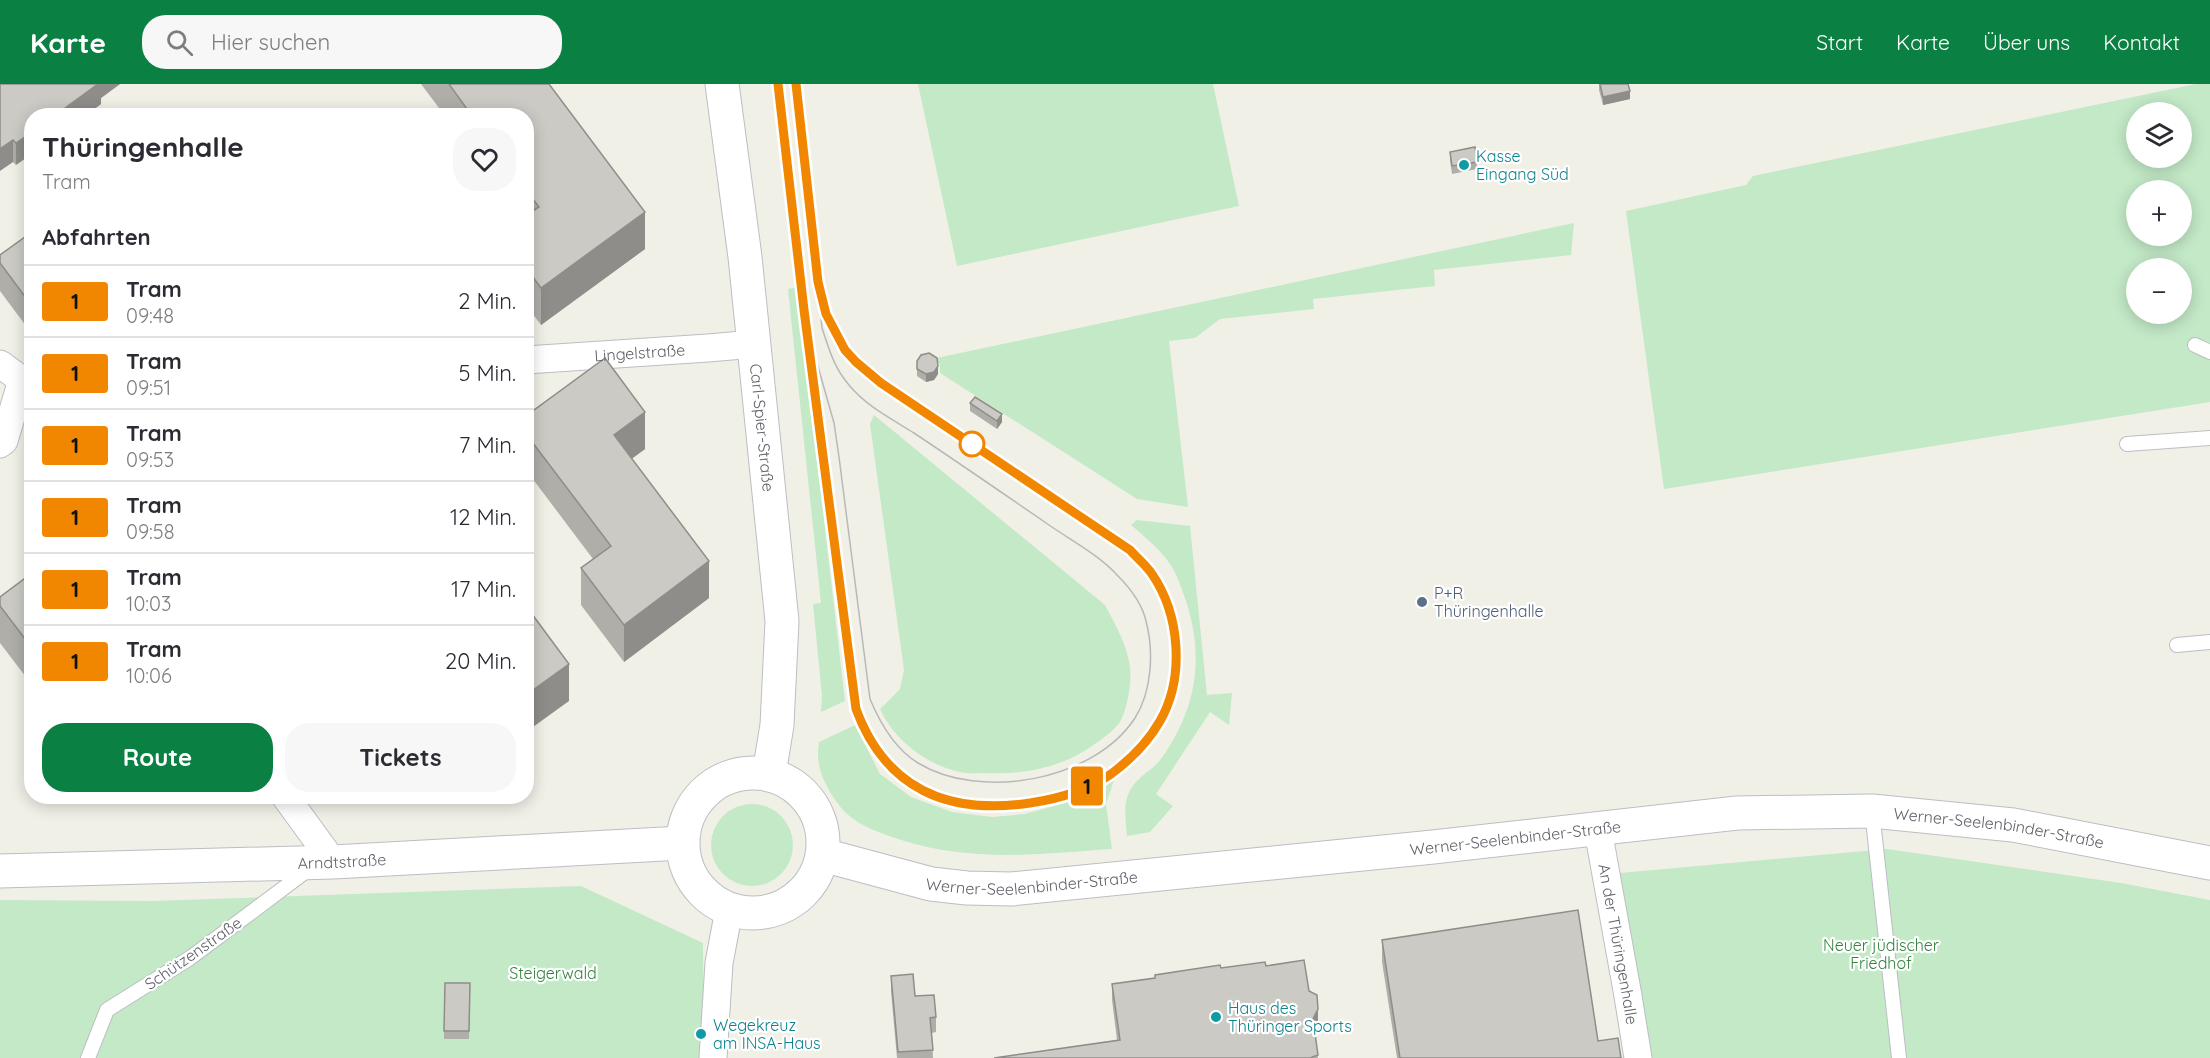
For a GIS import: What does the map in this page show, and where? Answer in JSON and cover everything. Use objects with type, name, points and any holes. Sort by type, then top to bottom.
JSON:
[{"type":"street","name":"Carl-Spier-Straße","points":[[722,84],[745,257],[783,621],[777,725],[769,774]]},
{"type":"street","name":"Lingelstraße","points":[[534,359],[754,344]]},
{"type":"street","points":[[0,364],[24,378]]},
{"type":"street","points":[[0,444],[4,441],[24,388]]},
{"type":"street","points":[[744,773],[769,774],[800,790],[811,804],[819,819],[823,837],[823,855],[811,883],[801,895],[781,908],[757,914],[733,912],[711,901],[694,884],[684,862],[682,843],[688,814],[701,794],[721,780],[744,773]]},
{"type":"street","points":[[290,804],[325,862]]},
{"type":"street","name":"Werner-Seelenbinder-Straße","points":[[823,855],[931,884],[1011,889],[1598,830],[1737,813],[1872,811],[2013,825],[2210,863]]},
{"type":"street","name":"An der Thüringenhalle","points":[[1598,830],[1629,996],[1638,1058]]},
{"type":"street","name":"Arndtstraße","points":[[0,871],[325,862],[682,843]]},
{"type":"street","points":[[713,1058],[719,963],[729,910]]},
{"type":"lane","points":[[2195,345],[2210,352]]},
{"type":"lane","points":[[2127,444],[2210,438]]},
{"type":"lane","points":[[2177,645],[2210,642]]},
{"type":"lane","points":[[1872,811],[1899,1058]]},
{"type":"lane","name":"Schützenstraße","points":[[88,1058],[107,1010],[190,957],[325,862]]},
{"type":"green space","points":[[918,84],[1213,84],[1239,206],[957,266]]},
{"type":"green space","points":[[2196,84],[2210,84],[2210,343],[2200,339],[2191,350],[2210,359],[2210,402],[1664,489],[1626,211],[1746,185],[1753,176]]},
{"type":"green space","points":[[1574,223],[1571,255],[1434,270],[1435,286],[1313,299],[1314,309],[1220,319],[1195,338],[1169,341],[1188,507],[1137,499],[940,373],[940,364],[932,359]]},
{"type":"green space","points":[[797,287],[845,701],[821,712],[822,696],[813,604],[821,603],[788,289]]},
{"type":"green space","points":[[874,415],[1105,605],[1127,652],[1130,688],[1120,722],[1106,736],[1083,752],[1057,764],[1028,771],[963,773],[936,764],[913,750],[886,720],[880,709],[900,689],[904,670],[870,424]]},
{"type":"green space","points":[[1137,520],[1190,526],[1207,695],[1232,693],[1229,725],[1210,712],[1156,794],[1173,806],[1150,832],[1127,836],[1125,811],[1127,797],[1141,777],[1159,762],[1183,721],[1190,701],[1196,661],[1191,620],[1179,581],[1162,553],[1131,525]]},
{"type":"green space","points":[[855,725],[880,774],[911,797],[952,812],[992,817],[1025,814],[1091,796],[1114,780],[1106,804],[1112,849],[1005,855],[978,854],[925,847],[867,827],[842,809],[823,779],[818,762],[819,742]]},
{"type":"green space","points":[[752,804],[768,807],[781,816],[790,829],[793,845],[790,861],[781,874],[768,883],[752,886],[736,883],[723,874],[714,861],[711,845],[714,829],[723,816],[736,807]]},
{"type":"green space","name":"Neuer jüdischer Friedhof","points":[[1887,849],[2121,883],[2210,900],[2210,1058],[1651,1058],[1620,873]]},
{"type":"green space","name":"Steigerwald","points":[[581,886],[703,943],[704,1058],[0,1058],[0,900],[153,901]]},
{"type":"building","points":[[0,84],[98,84],[65,108],[24,108],[24,138],[16,143],[13,140],[0,149]]},
{"type":"building","points":[[449,84],[549,84],[645,212],[541,288],[534,279],[534,210],[539,207],[534,200],[534,108],[466,108]]},
{"type":"building","points":[[1600,84],[1628,84],[1630,91],[1603,97]]},
{"type":"building","points":[[1475,147],[1477,162],[1452,166],[1450,152]]},
{"type":"building","points":[[24,238],[24,295],[0,263],[0,255]]},
{"type":"building","points":[[929,353],[937,358],[938,366],[934,372],[926,374],[917,369],[917,361],[921,355]]},
{"type":"building","points":[[605,358],[645,412],[614,435],[709,561],[624,625],[581,568],[611,546],[534,445],[534,410]]},
{"type":"building","points":[[975,397],[1002,414],[997,421],[970,403]]},
{"type":"building","points":[[24,579],[24,638],[0,606],[0,597]]},
{"type":"building","points":[[534,617],[569,664],[534,689]]},
{"type":"building","points":[[1578,910],[1598,1041],[1618,1038],[1621,1058],[1400,1058],[1382,940]]},
{"type":"building","name":"Haus des Thüringer Sports","points":[[1304,960],[1309,991],[1317,995],[1318,1009],[1313,1019],[1318,1055],[1312,1058],[994,1058],[1120,1040],[1112,984],[1220,965],[1221,968],[1265,962],[1266,966]]},
{"type":"building","points":[[913,974],[915,996],[934,995],[936,1017],[930,1018],[933,1050],[898,1052],[891,976]]},
{"type":"building","points":[[445,983],[470,983],[469,1031],[444,1031]]},
{"type":"tram line","points":[[778,84],[804,310],[856,709],[864,728],[881,757],[896,773],[934,795],[965,804],[997,806],[1030,803],[1058,797],[1108,774],[1130,758],[1148,738],[1162,715],[1171,689],[1175,638],[1171,615],[1158,583],[1130,550],[881,383],[857,360],[840,339],[833,327],[818,282]]},
{"type":"tram line","name":"1","points":[[778,84],[804,310],[856,709],[861,724],[883,759],[903,779],[928,793],[955,803],[980,807],[1006,807],[1044,801],[1078,791],[1109,775],[1134,755],[1161,720],[1175,681],[1176,643],[1169,610],[1152,574],[1130,550],[881,383],[845,350],[826,314],[818,282],[796,84]]},
{"type":"tram line","points":[[796,84],[822,328],[836,365],[849,385],[871,406],[1094,555],[1111,568],[1131,591],[1142,608],[1149,633],[1150,671],[1141,707],[1135,718],[1116,740],[1093,757],[1065,770],[1034,778],[1003,782],[972,781],[943,775],[918,763],[895,743],[878,717],[870,699],[834,423],[817,363]]},
{"type":"place","name":"Kasse Eingang Süd","points":[[1464,165]]},
{"type":"place","name":"P+R Thüringenhalle","points":[[1422,602]]},
{"type":"place","name":"Haus des Thüringer Sports","points":[[1216,1017]]},
{"type":"place","name":"Wegekreuz am INSA-Haus","points":[[701,1034]]}]
